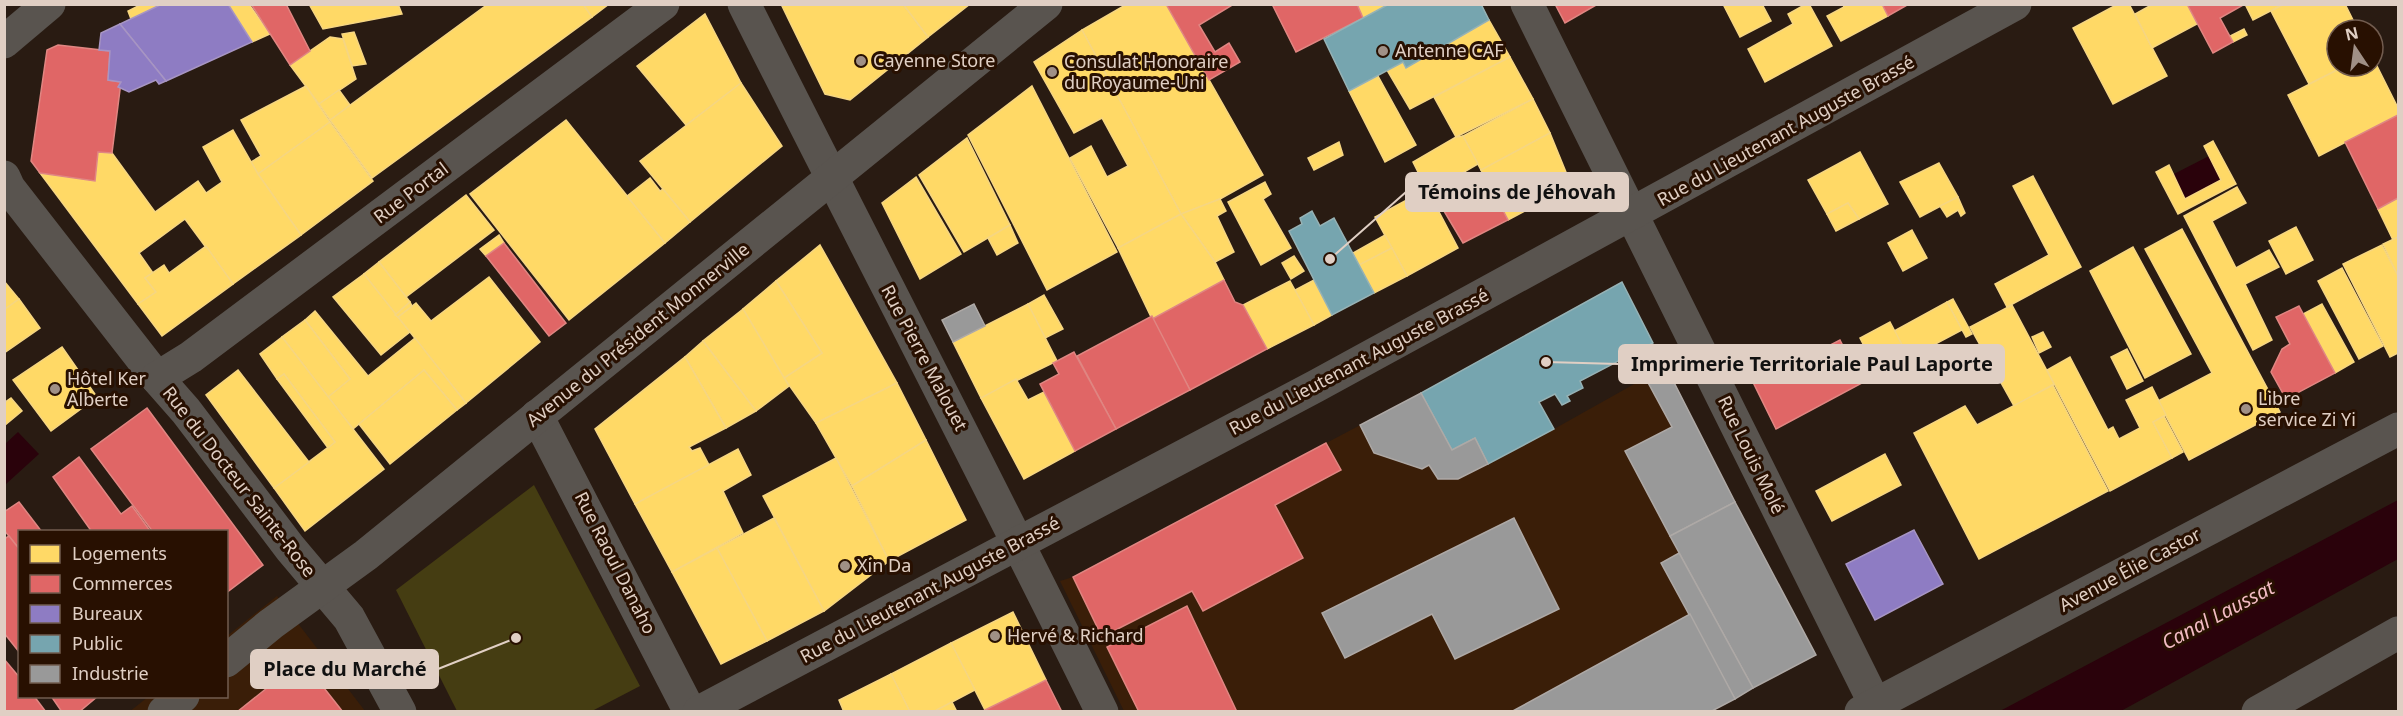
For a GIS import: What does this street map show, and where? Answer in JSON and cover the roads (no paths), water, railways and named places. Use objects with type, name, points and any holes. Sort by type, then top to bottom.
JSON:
[{"type":"street","points":[[4,42],[49,4]]},
{"type":"street","name":"Rue Portal","points":[[157,378],[201,350],[663,4]]},
{"type":"street","name":"Rue Pierre Malouet","points":[[744,4],[831,180],[989,481],[1102,711]]},
{"type":"street","name":"Avenue du Président Monnerville","points":[[228,659],[366,555],[1046,4]]},
{"type":"street","name":"Rue Louis Molé","points":[[1527,4],[1872,709]]},
{"type":"street","name":"Rue du Lieutenant Auguste Brassé","points":[[699,711],[1316,386],[2015,4]]},
{"type":"street","name":"Rue du Docteur Sainte-Rose","points":[[4,177],[9,188],[157,378],[186,411],[290,548],[349,618],[400,711]]},
{"type":"street","name":"Rue Raoul Danaho","points":[[537,417],[690,711]]},
{"type":"street","name":"Avenue Élie Castor","points":[[1872,709],[2398,429]]},
{"type":"street","points":[[2258,711],[2398,633]]},
{"type":"street","points":[[164,711],[180,698]]},
{"type":"water","points":[[2209,156],[2221,180],[2185,199],[2172,175]]},
{"type":"water","points":[[18,432],[39,454],[5,485],[5,444]]},
{"type":"water","name":"Canal Laussat","points":[[2398,500],[2398,559],[2121,711],[2000,711]]},
{"type":"place","name":"Antenne CAF","points":[[1383,51]]},
{"type":"place","name":"Cayenne Store","points":[[861,61]]},
{"type":"place","name":"Consulat Honoraire du Royaume-Uni","points":[[1052,72]]},
{"type":"place","name":"Témoins de Jéhovah","points":[[1330,259]]},
{"type":"place","name":"Imprimerie Territoriale Paul Laporte","points":[[1546,362]]},
{"type":"place","name":"Hôtel Ker Alberte","points":[[55,389]]},
{"type":"place","name":"Libre service Zi Yi","points":[[2246,409]]},
{"type":"place","name":"Xin Da","points":[[845,566]]},
{"type":"place","name":"Hervé & Richard","points":[[995,636]]},
{"type":"place","name":"Place du Marché","points":[[516,638]]}]
